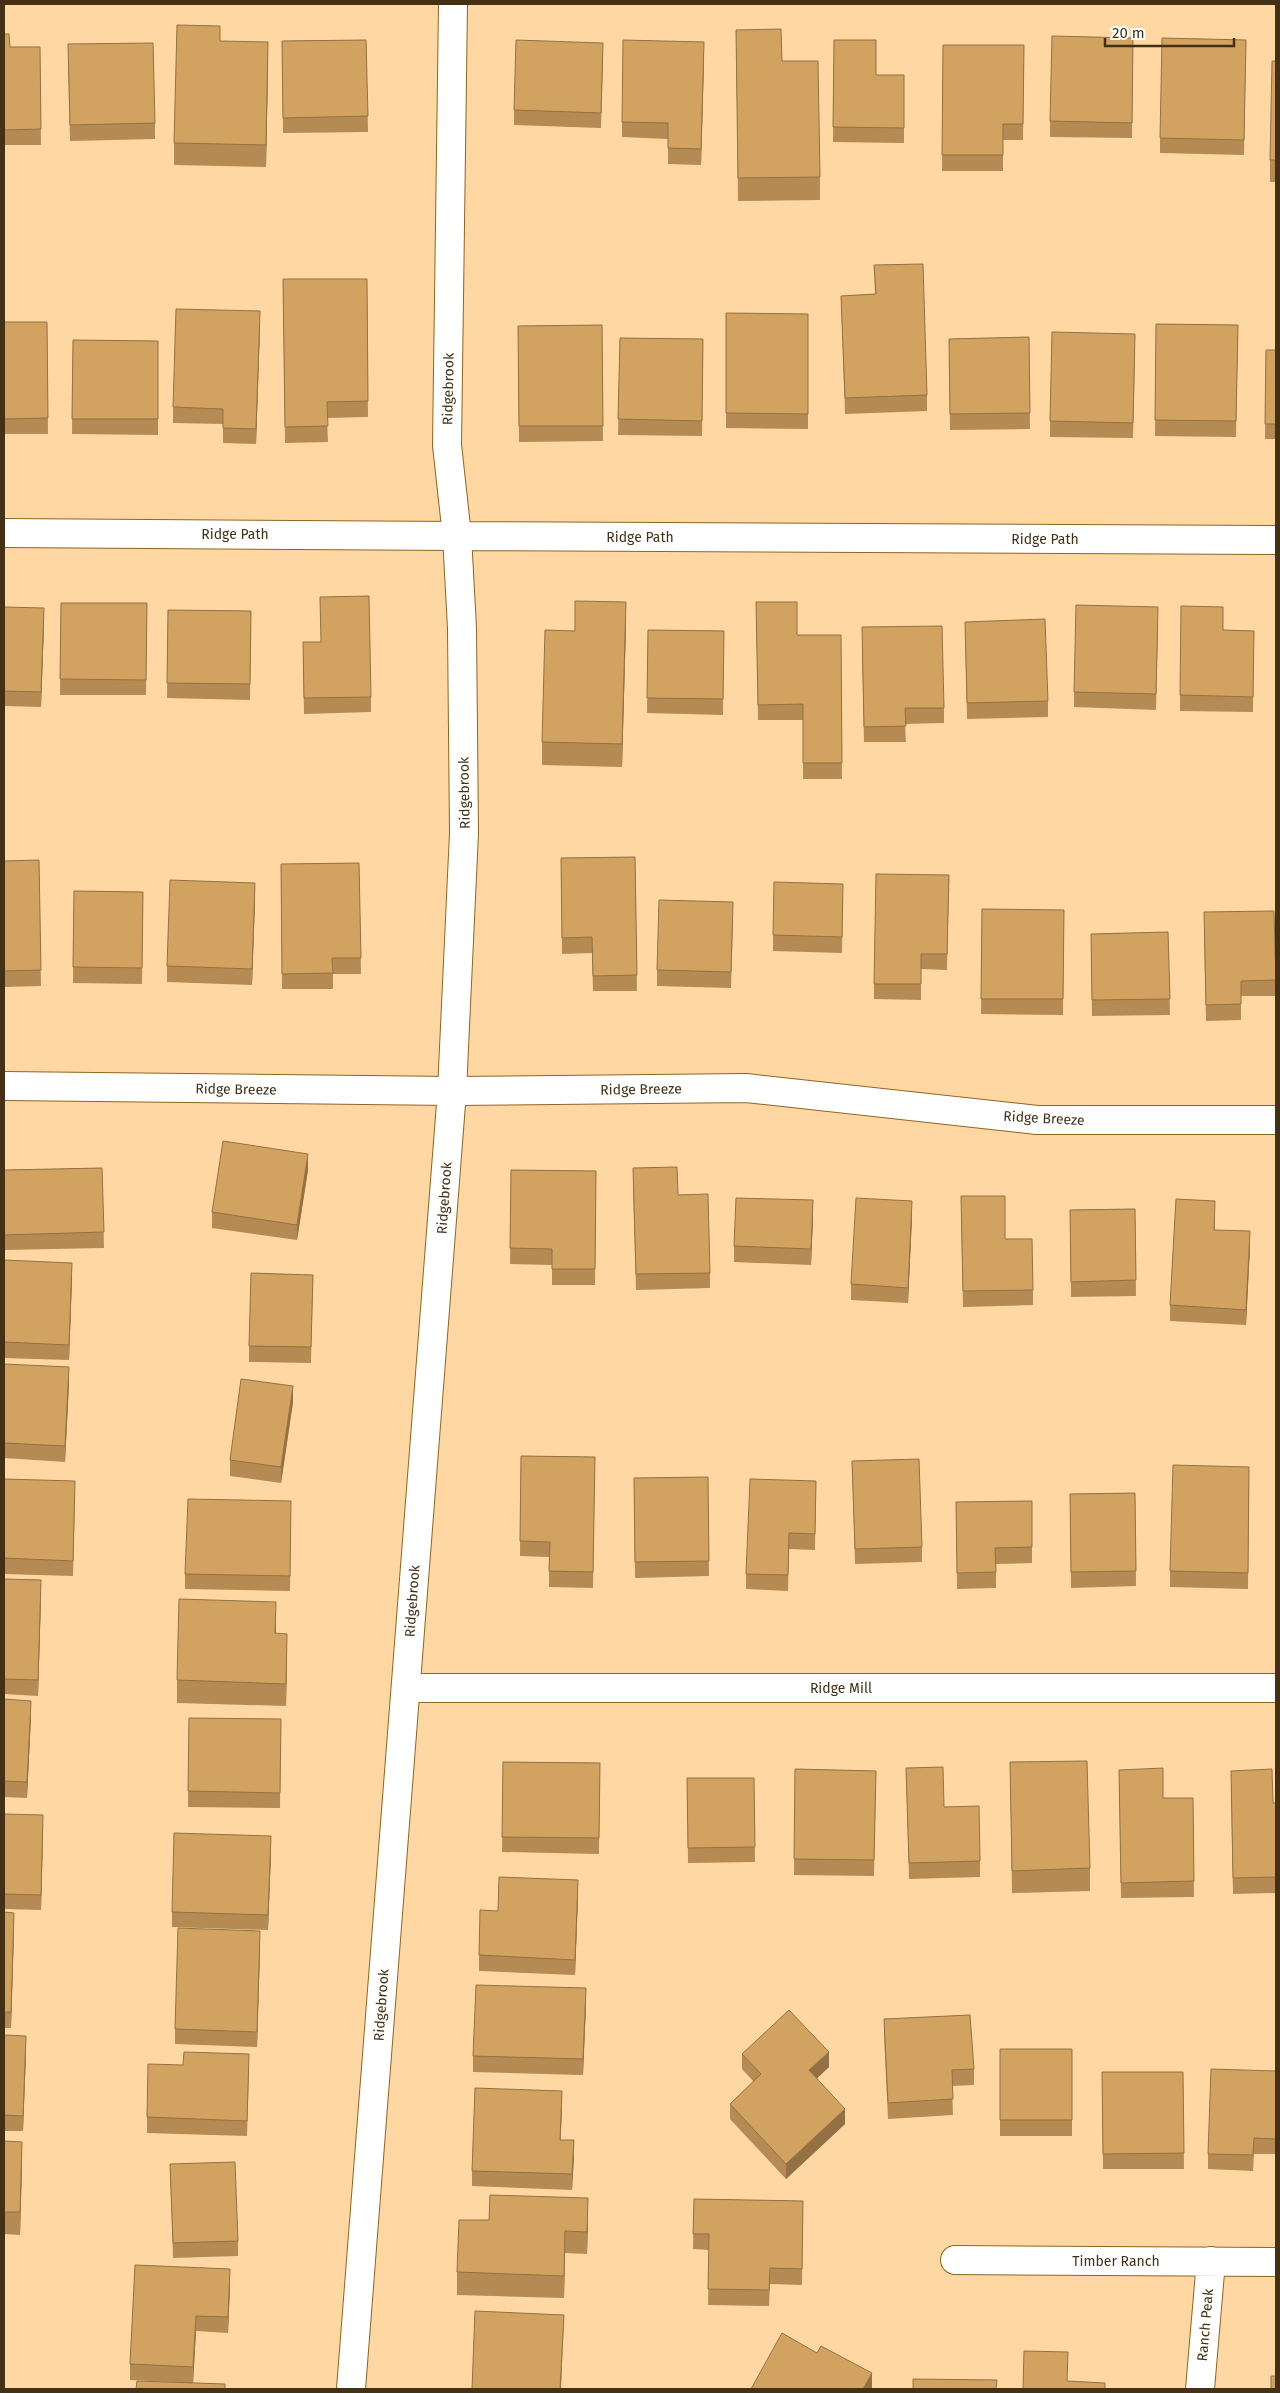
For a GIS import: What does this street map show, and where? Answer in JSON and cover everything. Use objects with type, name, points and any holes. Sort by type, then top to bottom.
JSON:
[{"type":"street","name":"Ridgebrook","points":[[351,2389],[452,1091],[464,833],[462,628],[457,536],[447,445],[453,4]]},
{"type":"street","name":"Ridge Path","points":[[4,533],[1276,540]]},
{"type":"street","name":"Ridge Breeze","points":[[4,1086],[452,1091],[746,1088],[1037,1120],[1276,1120]]},
{"type":"street","name":"Ridge Mill","points":[[406,1688],[1276,1688]]},
{"type":"street","name":"Timber Ranch","points":[[955,2260],[1276,2262]]},
{"type":"street","name":"Ranch Peak","points":[[1200,2389],[1211,2261]]},
{"type":"building","points":[[177,25],[220,26],[220,41],[268,42],[266,145],[174,143]]},
{"type":"building","points":[[781,29],[782,61],[818,61],[820,177],[738,178],[736,30]]},
{"type":"building","points":[[4,34],[9,34],[10,47],[40,47],[41,129],[4,130]]},
{"type":"building","points":[[1052,36],[1133,38],[1132,123],[1050,121]]},
{"type":"building","points":[[1162,38],[1246,40],[1244,140],[1160,138]]},
{"type":"building","points":[[366,40],[368,116],[283,118],[282,41]]},
{"type":"building","points":[[516,40],[603,43],[601,113],[514,110]]},
{"type":"building","points":[[623,40],[704,42],[701,149],[668,148],[668,123],[622,122]]},
{"type":"building","points":[[834,40],[876,40],[876,75],[904,75],[904,128],[833,127]]},
{"type":"building","points":[[153,43],[155,123],[70,125],[68,44]]},
{"type":"building","points":[[943,45],[1024,45],[1023,124],[1003,124],[1003,155],[942,155]]},
{"type":"building","points":[[1272,61],[1276,61],[1276,160],[1270,160]]},
{"type":"building","points":[[923,264],[927,395],[845,398],[841,296],[876,294],[874,265]]},
{"type":"building","points":[[283,279],[367,279],[368,401],[327,402],[328,426],[285,427]]},
{"type":"building","points":[[176,309],[260,311],[256,429],[223,428],[223,409],[173,407]]},
{"type":"building","points":[[726,313],[808,314],[808,414],[726,413]]},
{"type":"building","points":[[4,322],[47,322],[48,418],[4,419]]},
{"type":"building","points":[[1156,324],[1238,325],[1236,421],[1155,420]]},
{"type":"building","points":[[602,325],[603,426],[519,426],[518,326]]},
{"type":"building","points":[[1052,332],[1135,334],[1133,423],[1050,421]]},
{"type":"building","points":[[1029,337],[1030,413],[950,414],[949,339]]},
{"type":"building","points":[[620,338],[703,339],[702,421],[618,419]]},
{"type":"building","points":[[73,340],[158,341],[158,419],[72,419]]},
{"type":"building","points":[[1266,350],[1276,350],[1276,424],[1265,424]]},
{"type":"building","points":[[369,596],[371,697],[304,698],[303,642],[321,642],[320,597]]},
{"type":"building","points":[[575,601],[626,602],[622,744],[542,742],[545,630],[575,631]]},
{"type":"building","points":[[756,602],[797,602],[797,635],[841,635],[842,763],[803,763],[803,704],[758,705]]},
{"type":"building","points":[[61,603],[147,603],[146,680],[60,679]]},
{"type":"building","points":[[1076,605],[1158,607],[1156,694],[1074,692]]},
{"type":"building","points":[[1181,606],[1223,607],[1223,630],[1254,631],[1253,697],[1180,695]]},
{"type":"building","points":[[4,607],[44,608],[41,692],[4,691]]},
{"type":"building","points":[[168,610],[251,611],[250,684],[167,683]]},
{"type":"building","points":[[1045,619],[1048,701],[967,703],[965,622]]},
{"type":"building","points":[[942,626],[944,708],[905,708],[906,726],[864,727],[862,627]]},
{"type":"building","points":[[648,630],[724,631],[723,699],[647,698]]},
{"type":"building","points":[[635,857],[637,975],[593,976],[592,937],[562,938],[561,858]]},
{"type":"building","points":[[39,860],[41,970],[4,971],[4,861]]},
{"type":"building","points":[[359,863],[361,958],[332,958],[333,973],[282,974],[281,864]]},
{"type":"building","points":[[876,874],[949,875],[947,954],[921,954],[921,984],[874,984]]},
{"type":"building","points":[[170,880],[255,883],[252,969],[167,966]]},
{"type":"building","points":[[774,882],[843,884],[842,937],[773,935]]},
{"type":"building","points":[[74,891],[143,892],[142,968],[73,967]]},
{"type":"building","points":[[659,900],[733,902],[731,972],[657,970]]},
{"type":"building","points":[[982,909],[1064,910],[1063,999],[981,999]]},
{"type":"building","points":[[1274,911],[1276,980],[1241,981],[1241,1004],[1206,1005],[1204,912]]},
{"type":"building","points":[[1168,932],[1170,999],[1092,1000],[1091,934]]},
{"type":"building","points":[[223,1141],[308,1154],[297,1225],[212,1212]]},
{"type":"building","points":[[677,1167],[678,1195],[708,1194],[710,1273],[636,1274],[633,1168]]},
{"type":"building","points":[[102,1168],[104,1232],[4,1235],[4,1170]]},
{"type":"building","points":[[511,1170],[596,1171],[595,1269],[552,1269],[552,1249],[510,1248]]},
{"type":"building","points":[[961,1196],[1005,1196],[1005,1239],[1032,1239],[1033,1290],[963,1291]]},
{"type":"building","points":[[736,1198],[813,1200],[811,1249],[734,1246]]},
{"type":"building","points":[[856,1198],[912,1201],[908,1288],[851,1284]]},
{"type":"building","points":[[1176,1199],[1215,1201],[1214,1230],[1250,1231],[1246,1310],[1170,1305]]},
{"type":"building","points":[[1135,1209],[1136,1280],[1071,1282],[1070,1210]]},
{"type":"building","points":[[4,1260],[72,1263],[69,1345],[4,1342]]},
{"type":"building","points":[[251,1273],[313,1275],[311,1347],[249,1346]]},
{"type":"building","points":[[4,1364],[69,1367],[65,1446],[4,1443]]},
{"type":"building","points":[[241,1379],[293,1386],[281,1467],[230,1460]]},
{"type":"building","points":[[521,1456],[595,1457],[593,1572],[549,1571],[550,1542],[520,1541]]},
{"type":"building","points":[[919,1459],[922,1547],[855,1549],[852,1461]]},
{"type":"building","points":[[1173,1465],[1249,1467],[1248,1573],[1170,1571]]},
{"type":"building","points":[[708,1477],[709,1561],[635,1562],[634,1478]]},
{"type":"building","points":[[4,1479],[75,1481],[73,1561],[4,1558]]},
{"type":"building","points":[[750,1479],[816,1481],[815,1534],[789,1533],[788,1575],[746,1574]]},
{"type":"building","points":[[1135,1493],[1136,1571],[1071,1572],[1070,1494]]},
{"type":"building","points":[[188,1499],[291,1501],[290,1576],[185,1574]]},
{"type":"building","points":[[1032,1501],[1032,1547],[995,1548],[996,1572],[957,1573],[956,1502]]},
{"type":"building","points":[[4,1579],[41,1580],[38,1680],[4,1679]]},
{"type":"building","points":[[179,1599],[276,1602],[275,1633],[287,1634],[286,1684],[177,1680]]},
{"type":"building","points":[[4,1699],[31,1701],[27,1782],[4,1781]]},
{"type":"building","points":[[189,1718],[281,1719],[280,1793],[188,1791]]},
{"type":"building","points":[[1087,1761],[1090,1868],[1012,1871],[1010,1762]]},
{"type":"building","points":[[503,1762],[600,1763],[599,1838],[502,1837]]},
{"type":"building","points":[[943,1767],[944,1807],[979,1806],[980,1861],[909,1863],[906,1768]]},
{"type":"building","points":[[1163,1768],[1163,1798],[1193,1798],[1194,1881],[1121,1883],[1119,1770]]},
{"type":"building","points":[[795,1769],[876,1771],[874,1860],[794,1859]]},
{"type":"building","points":[[1272,1769],[1273,1803],[1276,1803],[1276,1877],[1233,1878],[1231,1771]]},
{"type":"building","points":[[687,1778],[754,1778],[755,1847],[688,1848]]},
{"type":"building","points":[[4,1814],[43,1815],[41,1895],[4,1894]]},
{"type":"building","points":[[174,1833],[271,1836],[268,1915],[172,1912]]},
{"type":"building","points":[[499,1877],[578,1880],[575,1960],[479,1955],[480,1910],[498,1911]]},
{"type":"building","points":[[4,1912],[14,1913],[11,2012],[4,2012]]},
{"type":"building","points":[[178,1928],[260,1931],[257,2032],[175,2029]]},
{"type":"building","points":[[476,1985],[586,1988],[583,2059],[473,2056]]},
{"type":"building","points":[[789,2010],[829,2052],[809,2070],[845,2109],[786,2164],[730,2104],[761,2074],[742,2054]]},
{"type":"building","points":[[970,2015],[974,2069],[952,2070],[953,2099],[888,2103],[884,2019]]},
{"type":"building","points":[[4,2035],[26,2036],[23,2116],[4,2115]]},
{"type":"building","points":[[1000,2049],[1072,2049],[1072,2120],[1000,2120]]},
{"type":"building","points":[[184,2052],[249,2054],[247,2121],[147,2117],[148,2064],[183,2065]]},
{"type":"building","points":[[1211,2069],[1276,2071],[1276,2139],[1254,2138],[1253,2155],[1208,2154]]},
{"type":"building","points":[[1102,2072],[1183,2072],[1184,2153],[1103,2154]]},
{"type":"building","points":[[475,2088],[562,2091],[560,2140],[574,2140],[572,2174],[472,2171]]},
{"type":"building","points":[[4,2141],[22,2142],[20,2212],[4,2212]]},
{"type":"building","points":[[235,2162],[238,2241],[173,2243],[170,2164]]},
{"type":"building","points":[[490,2195],[588,2198],[587,2232],[565,2231],[564,2276],[457,2272],[459,2220],[489,2220]]},
{"type":"building","points":[[694,2199],[803,2201],[802,2269],[770,2268],[769,2290],[708,2289],[709,2234],[693,2234]]},
{"type":"building","points":[[135,2265],[230,2269],[228,2317],[196,2316],[193,2367],[130,2364]]},
{"type":"building","points":[[475,2311],[564,2315],[560,2389],[472,2389]]},
{"type":"building","points":[[782,2333],[817,2353],[821,2346],[872,2373],[863,2389],[751,2389]]},
{"type":"building","points":[[1024,2351],[1068,2352],[1067,2381],[1105,2383],[1105,2389],[1023,2389]]},
{"type":"building","points":[[1271,2376],[1276,2376],[1276,2389],[1271,2389]]},
{"type":"building","points":[[913,2379],[997,2380],[996,2389],[913,2389]]},
{"type":"building","points":[[137,2381],[225,2384],[225,2389],[136,2389]]}]
